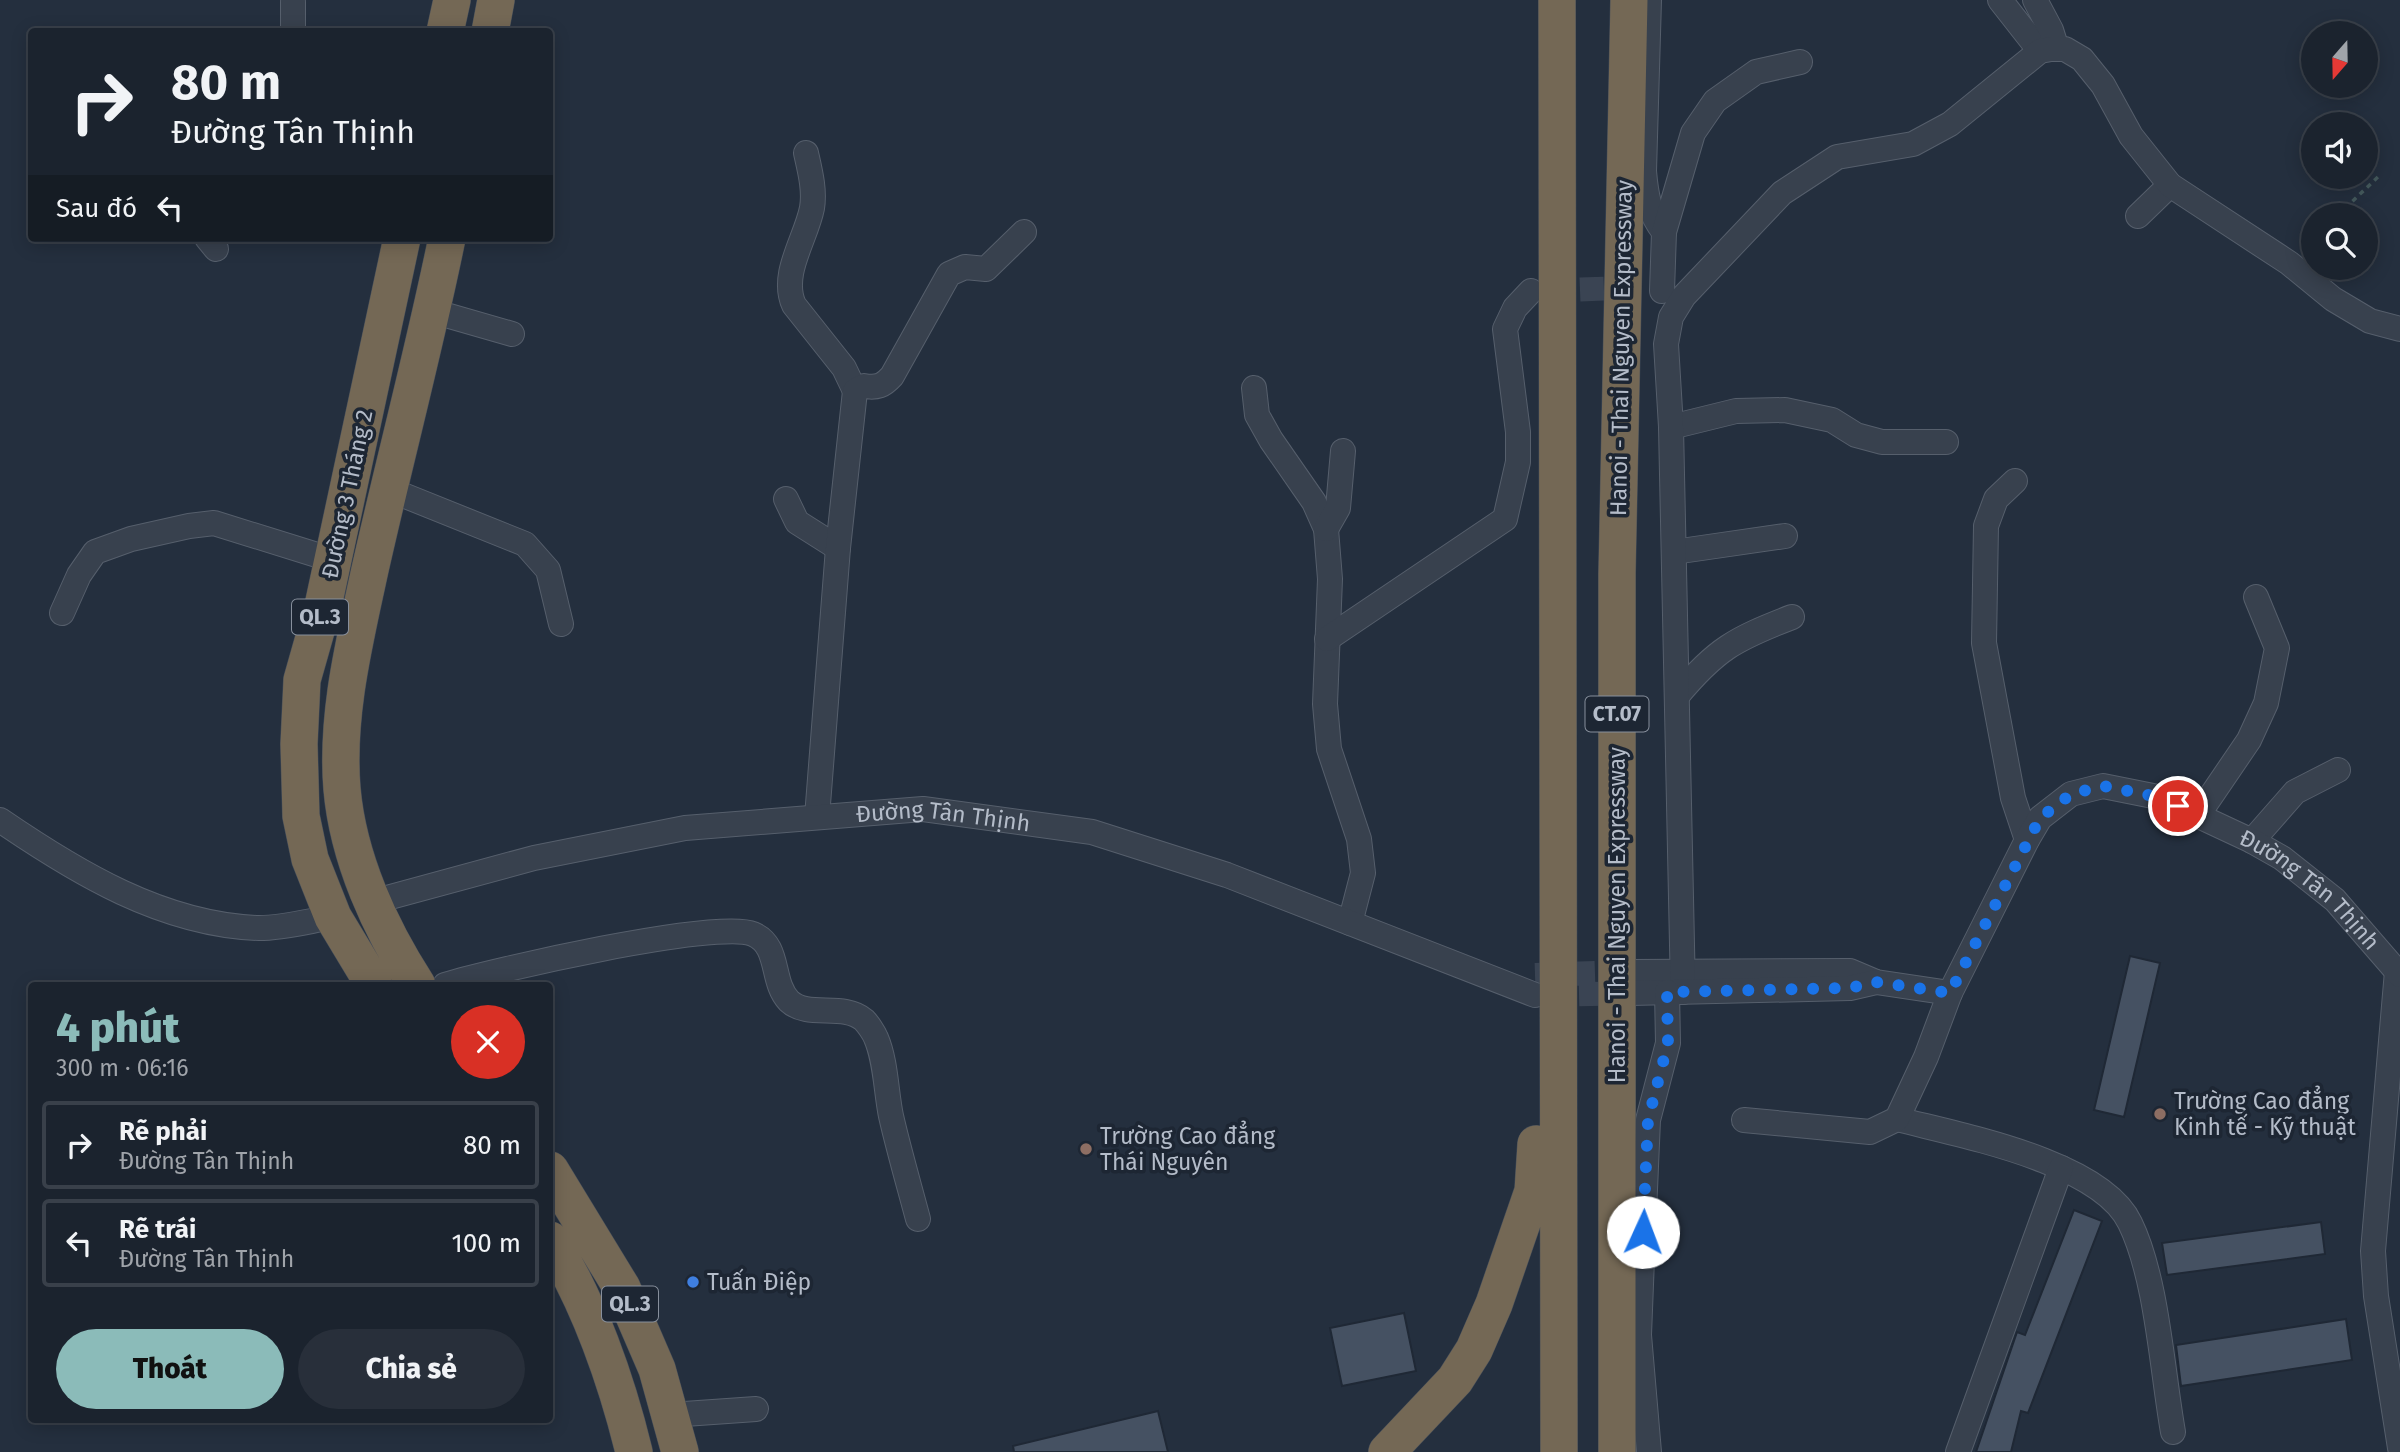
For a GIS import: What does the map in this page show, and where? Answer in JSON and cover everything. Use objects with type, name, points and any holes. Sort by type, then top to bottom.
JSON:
[{"type":"highway","points":[[446,28],[452,0]]},
{"type":"highway","points":[[491,28],[496,0]]},
{"type":"highway","name":"CT.07","points":[[1557,0],[1559,1452]]},
{"type":"highway","name":"Hanoi - Thai Nguyen Expressway","points":[[1618,1444],[1617,574],[1629,0]]},
{"type":"highway","name":"Đường 3 Tháng 2","points":[[372,982],[333,917],[310,859],[302,816],[302,680],[323,606],[401,242]]},
{"type":"highway","name":"Đường 3 Tháng 2","points":[[415,982],[372,902],[353,848],[342,789],[343,706],[388,489],[432,312],[446,242]]},
{"type":"highway","points":[[1387,1452],[1455,1380],[1474,1350],[1494,1304],[1533,1191],[1540,1095],[1541,837],[1559,573]]},
{"type":"highway","points":[[323,606],[361,612]]},
{"type":"highway","name":"QL.3","points":[[553,1175],[622,1288],[649,1345],[680,1452]]},
{"type":"highway","name":"QL.3","points":[[553,1245],[596,1332],[634,1452]]},
{"type":"street","points":[[1649,0],[1644,172],[1647,199],[1653,218],[1664,232]]},
{"type":"street","points":[[2000,0],[2048,50]]},
{"type":"street","points":[[2035,0],[2051,30],[2048,50]]},
{"type":"street","points":[[293,2],[293,28]]},
{"type":"street","points":[[1663,291],[1782,193],[1837,157],[1913,144],[1950,124],[2048,50],[2064,49],[2082,59],[2103,85],[2132,136],[2169,185],[2288,263],[2333,299],[2370,321],[2400,328]]},
{"type":"street","points":[[1649,1452],[1639,1335],[1648,1120],[1668,1043],[1678,985],[1677,696],[1671,427],[1666,344],[1671,317],[1663,291],[1664,232],[1693,133],[1715,101],[1756,72],[1800,61]]},
{"type":"street","points":[[806,153],[813,188],[812,210],[801,239],[789,293],[794,305],[844,368],[855,391],[838,548],[817,817]]},
{"type":"street","points":[[2138,216],[2169,185]]},
{"type":"street","points":[[855,391],[864,386],[875,388],[884,385],[892,376],[949,274],[965,267],[986,269],[1024,232]]},
{"type":"street","points":[[1327,639],[1505,519],[1518,463],[1518,432],[1505,329],[1515,308],[1531,291]]},
{"type":"street","points":[[432,312],[512,334]]},
{"type":"street","points":[[1254,388],[1258,415],[1266,432],[1314,502],[1326,529],[1330,579],[1325,705],[1329,749],[1359,839],[1363,873],[1350,923]]},
{"type":"street","points":[[1671,427],[1736,411],[1785,410],[1832,420],[1856,435],[1882,442],[1946,442]]},
{"type":"street","points":[[1326,529],[1338,508],[1343,451]]},
{"type":"street","points":[[2015,481],[1996,499],[1986,526],[1984,643],[2008,777],[2027,840]]},
{"type":"street","points":[[388,489],[525,544],[548,570],[561,624]]},
{"type":"street","points":[[786,499],[797,522],[838,548]]},
{"type":"street","points":[[62,613],[79,575],[95,552],[131,539],[188,526],[214,523],[332,560]]},
{"type":"street","points":[[1674,552],[1785,536]]},
{"type":"street","points":[[2197,815],[2249,740],[2266,703],[2277,648],[2256,597]]},
{"type":"street","points":[[1677,696],[1706,662],[1744,636],[1792,617]]},
{"type":"street","points":[[2252,841],[2295,792],[2338,771]]},
{"type":"street","name":"Đường Tân Thịnh","points":[[1897,1119],[1926,1057],[1950,993],[2027,840],[2040,818],[2071,794],[2103,786],[2158,797],[2252,841],[2282,858],[2336,900],[2398,973]]},
{"type":"street","name":"Đường Tân Thịnh","points":[[372,902],[534,858],[685,828],[923,809],[1091,832],[1227,875],[1498,980],[1535,985]]},
{"type":"street","points":[[0,820],[46,851],[113,887],[177,914],[199,920],[261,928],[333,917]]},
{"type":"street","points":[[455,982],[490,971],[677,937],[738,930],[754,934],[769,946],[782,992],[792,1004],[810,1009],[842,1010],[864,1020],[876,1038],[891,1116],[918,1219]]},
{"type":"street","points":[[1631,982],[1678,985],[1850,971],[1876,982],[1950,993]]},
{"type":"street","points":[[2398,973],[2373,1251],[2376,1296],[2400,1448]]},
{"type":"street","points":[[1744,1120],[1870,1132],[1897,1119],[2016,1149],[2099,1188],[2130,1221],[2152,1292],[2173,1432]]},
{"type":"street","points":[[1958,1452],[2061,1168]]},
{"type":"street","points":[[670,1415],[756,1409]]},
{"type":"path","points":[[2351,203],[2379,176]]},
{"type":"building","points":[[2130,956],[2160,963],[2124,1117],[2094,1110]]},
{"type":"building","points":[[2074,1210],[2102,1221],[2028,1413],[2021,1411],[2011,1452],[1976,1452],[2017,1332],[2025,1335]]},
{"type":"building","points":[[2321,1222],[2325,1254],[2167,1275],[2162,1243]]},
{"type":"building","points":[[1404,1313],[1416,1371],[1342,1386],[1330,1328]]},
{"type":"building","points":[[2346,1319],[2352,1360],[2181,1386],[2176,1345]]},
{"type":"building","points":[[1158,1411],[1168,1452],[1014,1452],[1013,1446]]},
{"type":"tunnel","points":[[1544,291],[1645,287]]},
{"type":"tunnel","points":[[1535,975],[1630,972]]},
{"type":"tunnel","points":[[1543,995],[1631,993]]},
{"type":"place","name":"Trường Cao đẳng Kinh tế - Kỹ thuật","points":[[2160,1114]]},
{"type":"place","name":"Trường Cao đẳng Thái Nguyên","points":[[1086,1149]]},
{"type":"place","name":"Tuấn Điệp","points":[[693,1282]]},
{"type":"route","points":[[1643,1232],[1648,1120],[1668,1043],[1667,992],[1850,988],[1876,982],[1950,993],[2040,818],[2071,794],[2103,786],[2158,797],[2178,806]]}]
